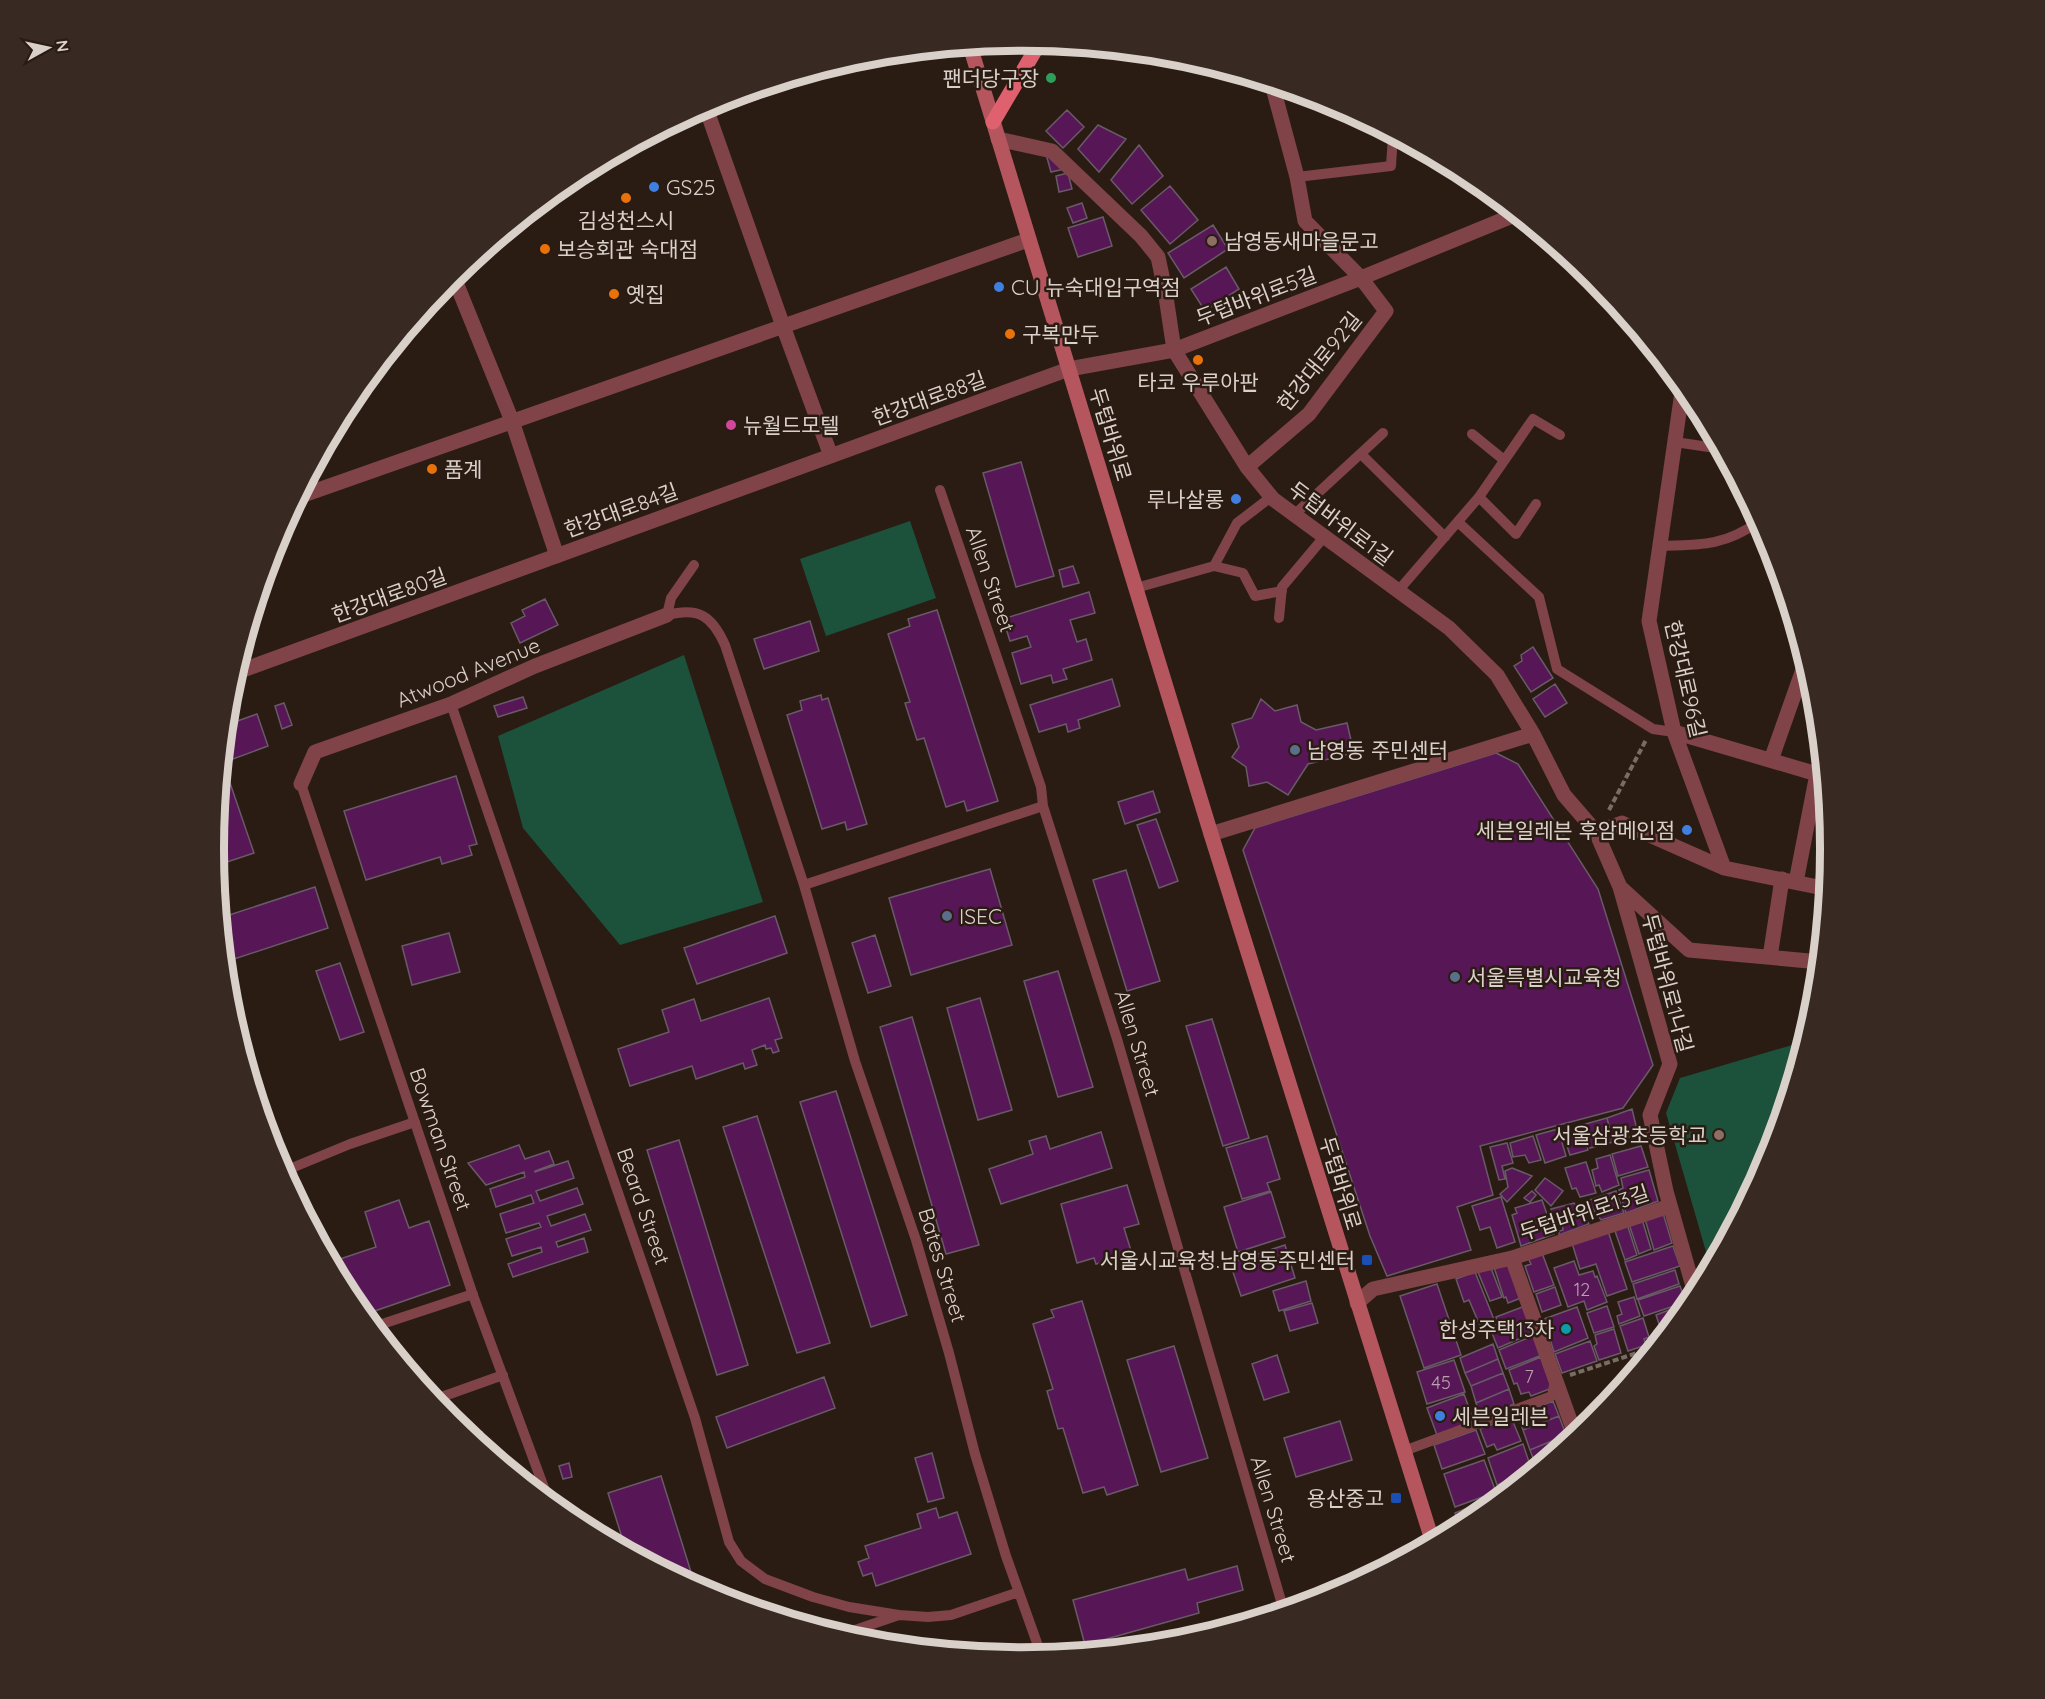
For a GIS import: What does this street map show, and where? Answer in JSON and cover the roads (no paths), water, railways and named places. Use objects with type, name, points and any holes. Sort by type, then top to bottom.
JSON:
[{"type":"main road","points":[[993,122],[1034,51]]},
{"type":"main road","name":"두텁바위로","points":[[972,53],[1210,834],[1431,1536]]},
{"type":"street","name":"한강대로92길","points":[[1247,467],[1309,414],[1386,311],[1361,278],[1305,221],[1297,177],[1274,92]]},
{"type":"street","points":[[709,116],[831,456]]},
{"type":"street","name":"두텁바위로1길","points":[[998,139],[1052,151],[1141,236],[1158,257],[1166,290],[1174,350],[1247,467],[1271,497],[1449,628],[1497,675],[1533,734],[1564,795],[1596,832],[1620,887]]},
{"type":"street","name":"두텁바위로5길","points":[[1069,369],[1174,350],[1361,278],[1506,214]]},
{"type":"street","points":[[308,493],[1028,240]]},
{"type":"street","name":"한강대로84길","points":[[457,286],[512,422],[557,556],[831,456]]},
{"type":"street","name":"한강대로88길","points":[[831,456],[1069,369]]},
{"type":"street","name":"한강대로96길","points":[[1681,399],[1649,621],[1674,732],[1724,868]]},
{"type":"street","name":"한강대로80길","points":[[245,669],[557,556]]},
{"type":"street","name":"Atwood Avenue","points":[[301,784],[315,752],[451,705],[535,666],[667,615]]},
{"type":"street","points":[[1771,760],[1801,674]]},
{"type":"street","points":[[1674,732],[1817,773]]},
{"type":"street","points":[[1210,834],[1533,734]]},
{"type":"street","points":[[1770,957],[1818,782]]},
{"type":"street","points":[[1596,832],[1622,823],[1724,868],[1820,887]]},
{"type":"street","points":[[1620,887],[1689,950],[1813,961]]},
{"type":"street","name":"두텁바위로1나길","points":[[1620,887],[1670,1064],[1650,1114],[1670,1206],[1692,1284]]},
{"type":"street","name":"두텁바위로13길","points":[[1356,1303],[1373,1289],[1512,1258],[1670,1206]]},
{"type":"street","name":"두텁바위로13길","points":[[1512,1258],[1573,1428]]},
{"type":"lane","points":[[1297,177],[1391,166],[1393,142]]},
{"type":"lane","points":[[1398,591],[1479,497],[1533,419],[1560,435]]},
{"type":"lane","points":[[1294,515],[1383,433]]},
{"type":"lane","points":[[1472,434],[1504,460]]},
{"type":"lane","points":[[1675,442],[1712,448]]},
{"type":"lane","points":[[1361,453],[1445,537]]},
{"type":"lane","name":"Allen Street","points":[[940,490],[1041,787],[1043,806],[1117,1039],[1282,1605]]},
{"type":"lane","points":[[1214,566],[1237,523],[1271,497]]},
{"type":"lane","points":[[1479,497],[1516,534],[1536,504]]},
{"type":"lane","points":[[1458,522],[1539,597],[1557,669],[1653,729],[1674,732]]},
{"type":"lane","points":[[1660,546],[1708,545],[1743,533],[1752,526]]},
{"type":"lane","points":[[1279,618],[1282,587],[1324,537]]},
{"type":"lane","points":[[667,615],[671,598],[694,565]]},
{"type":"lane","points":[[1136,588],[1214,566],[1243,573],[1255,596],[1282,591]]},
{"type":"lane","name":"Bates Street","points":[[667,615],[682,611],[704,616],[719,631],[725,645],[804,885],[855,1060],[916,1240],[1005,1556],[1039,1647]]},
{"type":"lane","name":"Beard Street","points":[[451,705],[695,1418],[729,1542],[741,1561],[765,1579],[813,1597],[849,1607],[899,1615],[928,1617],[951,1615],[1019,1592]]},
{"type":"lane","name":"Bowman Street","points":[[301,784],[473,1294],[545,1489]]},
{"type":"lane","points":[[804,885],[1043,806]]},
{"type":"lane","points":[[291,1168],[350,1144],[415,1122]]},
{"type":"lane","points":[[381,1324],[473,1294]]},
{"type":"lane","points":[[442,1397],[503,1375]]},
{"type":"lane","points":[[1404,1451],[1552,1396],[1555,1380]]},
{"type":"lane","points":[[855,1630],[899,1615]]},
{"type":"place","name":"팬더당구장","points":[[1051,78]]},
{"type":"place","name":"GS25","points":[[654,187]]},
{"type":"place","name":"김성천스시","points":[[626,198]]},
{"type":"place","name":"남영동새마을문고","points":[[1212,241]]},
{"type":"place","name":"보승회관 숙대점","points":[[545,249]]},
{"type":"place","name":"CU 뉴숙대입구역점","points":[[999,287]]},
{"type":"place","name":"옛집","points":[[614,294]]},
{"type":"place","name":"구복만두","points":[[1010,334]]},
{"type":"place","name":"타코 우루아판","points":[[1198,360]]},
{"type":"place","name":"뉴월드모텔","points":[[731,425]]},
{"type":"place","name":"품계","points":[[432,469]]},
{"type":"place","name":"루나살롱","points":[[1236,499]]},
{"type":"place","name":"남영동 주민센터","points":[[1295,750]]},
{"type":"place","name":"세븐일레븐 후암메인점","points":[[1687,830]]},
{"type":"place","name":"ISEC","points":[[947,916]]},
{"type":"place","name":"서울특별시교육청","points":[[1455,977]]},
{"type":"place","name":"서울삼광초등학교","points":[[1719,1135]]},
{"type":"place","name":"서울시교육청.남영동주민센터","points":[[1367,1260]]},
{"type":"place","name":"한성주택13차","points":[[1566,1329]]},
{"type":"place","name":"세븐일레븐","points":[[1440,1416]]},
{"type":"place","name":"용산중고","points":[[1396,1498]]}]
